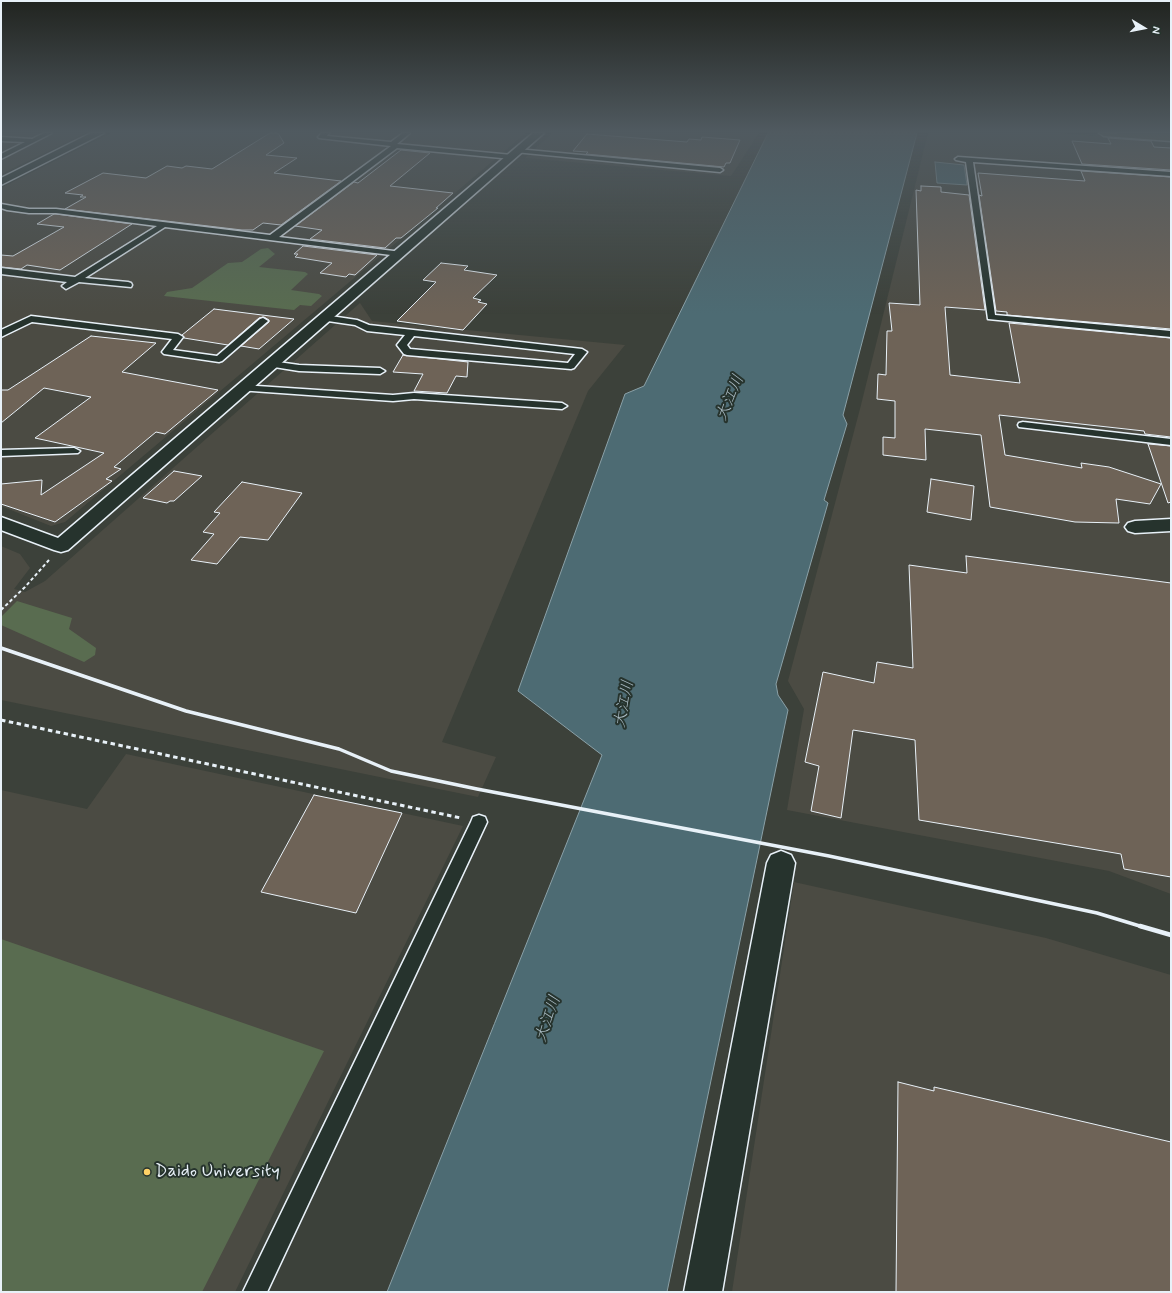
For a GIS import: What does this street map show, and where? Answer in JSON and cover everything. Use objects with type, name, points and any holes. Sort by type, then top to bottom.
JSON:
[{"type":"street","points":[[1,523],[61,546],[469,193]]},
{"type":"street","points":[[1135,527],[1171,525]]},
{"type":"street","points":[[703,1292],[780,863]]},
{"type":"lane","points":[[272,238],[331,193]]},
{"type":"lane","points":[[974,193],[991,317],[1171,334]]},
{"type":"lane","points":[[1,206],[21,210],[56,211],[165,224],[399,254]]},
{"type":"lane","points":[[66,286],[165,224]]},
{"type":"lane","points":[[1,270],[128,285]]},
{"type":"lane","points":[[324,318],[357,323],[367,328],[559,349],[582,352],[571,366],[407,352],[402,344],[412,333]]},
{"type":"lane","points":[[1,334],[31,319],[178,337],[167,352],[219,359],[263,321]]},
{"type":"lane","points":[[271,364],[299,368],[380,371]]},
{"type":"lane","points":[[242,388],[393,398],[414,396],[562,406]]},
{"type":"lane","points":[[1023,425],[1171,442]]},
{"type":"lane","points":[[1,453],[74,451]]},
{"type":"lane","points":[[255,1292],[479,822]]},
{"type":"path","points":[[1,610],[25,587],[61,546]]},
{"type":"path","points":[[1,720],[479,822]]},
{"type":"shaded area","points":[[1,193],[454,193],[65,522],[51,526],[1,506]]},
{"type":"shaded area","points":[[913,193],[1171,193],[1171,894],[1109,871],[787,810],[804,709],[788,681],[861,405]]},
{"type":"shaded area","points":[[360,303],[372,321],[625,345],[588,391],[442,742],[496,757],[478,797],[1,700],[1,546],[20,554],[30,568],[14,589],[25,592],[45,581]]},
{"type":"shaded area","points":[[126,754],[463,826],[235,1292],[1,1292],[1,790],[87,809]]},
{"type":"shaded area","points":[[794,882],[1046,938],[1171,975],[1171,1292],[732,1292]]},
{"type":"green space","points":[[268,248],[275,254],[259,267],[305,272],[308,274],[291,290],[319,294],[322,296],[311,306],[300,305],[294,310],[164,296],[167,292],[192,288],[228,263],[242,262],[261,249]]},
{"type":"green space","points":[[17,601],[72,618],[69,629],[96,648],[95,655],[84,662],[1,625],[1,617]]},
{"type":"green space","name":"Daido University","points":[[1,939],[324,1051],[202,1292],[1,1292]]},
{"type":"water","name":"大江川","points":[[738,193],[901,193],[843,415],[847,424],[824,500],[828,503],[776,684],[778,695],[788,710],[667,1292],[387,1292],[602,755],[518,691],[625,394],[644,386]]},
{"type":"building","points":[[68,193],[324,193],[281,225],[263,223],[253,230],[242,230],[65,209],[86,197],[80,197],[83,195]]},
{"type":"building","points":[[339,193],[453,193],[436,208],[438,208],[401,238],[396,238],[385,248],[310,239],[322,230],[295,226]]},
{"type":"building","points":[[916,193],[969,195],[985,310],[945,307],[950,375],[1020,383],[1009,323],[1171,338],[1171,437],[1145,434],[1144,431],[999,415],[1005,455],[1082,468],[1081,463],[1109,467],[1161,484],[1150,504],[1116,499],[1119,523],[1075,522],[990,507],[981,435],[925,429],[926,460],[883,455],[883,437],[895,438],[895,401],[877,399],[878,374],[886,375],[887,331],[892,331],[889,303],[920,305]]},
{"type":"building","points":[[982,193],[1171,193],[1171,329],[1007,315],[1007,312],[996,311],[979,195],[982,196]]},
{"type":"building","points":[[54,214],[132,224],[60,270],[27,265],[21,269],[1,267],[1,255],[13,256],[64,227],[37,224]]},
{"type":"building","points":[[303,246],[377,255],[355,275],[349,274],[346,277],[320,273],[332,263],[295,257],[298,254],[294,254]]},
{"type":"building","points":[[441,263],[468,266],[464,270],[497,275],[473,298],[481,300],[478,302],[487,304],[463,330],[397,321],[436,282],[423,280]]},
{"type":"building","points":[[214,309],[294,319],[259,349],[241,346],[269,322],[269,320],[264,317],[259,318],[228,345],[184,338],[182,335]]},
{"type":"building","points":[[91,336],[156,343],[122,372],[218,390],[165,434],[156,432],[114,467],[121,469],[106,479],[112,481],[55,522],[1,504],[1,484],[42,480],[41,495],[104,453],[35,438],[91,397],[44,388],[1,423],[1,390],[8,390]]},
{"type":"building","points":[[403,355],[468,362],[467,377],[456,376],[447,393],[414,391],[423,374],[393,372]]},
{"type":"building","points":[[1148,444],[1171,446],[1171,502],[1168,503]]},
{"type":"building","points":[[174,471],[202,476],[174,501],[167,503],[143,498]]},
{"type":"building","points":[[931,479],[974,486],[971,520],[927,512]]},
{"type":"building","points":[[242,482],[302,493],[268,540],[240,537],[217,564],[191,560],[214,534],[203,532],[220,513],[214,512]]},
{"type":"building","points":[[966,556],[1171,583],[1171,877],[1124,869],[1121,854],[919,820],[915,740],[853,730],[841,818],[811,811],[819,766],[805,762],[823,672],[874,683],[877,662],[913,668],[909,565],[967,573]]},
{"type":"building","points":[[314,795],[402,813],[356,913],[261,892]]},
{"type":"building","points":[[898,1082],[934,1091],[934,1087],[1171,1142],[1171,1292],[896,1292]]},
{"type":"railway","points":[[1,648],[186,711],[339,749],[391,771],[477,789],[829,856],[1097,913],[1143,927]]},
{"type":"railway","points":[[1140,926],[1171,935]]},
{"type":"place","name":"Daido University","points":[[147,1172]]}]
